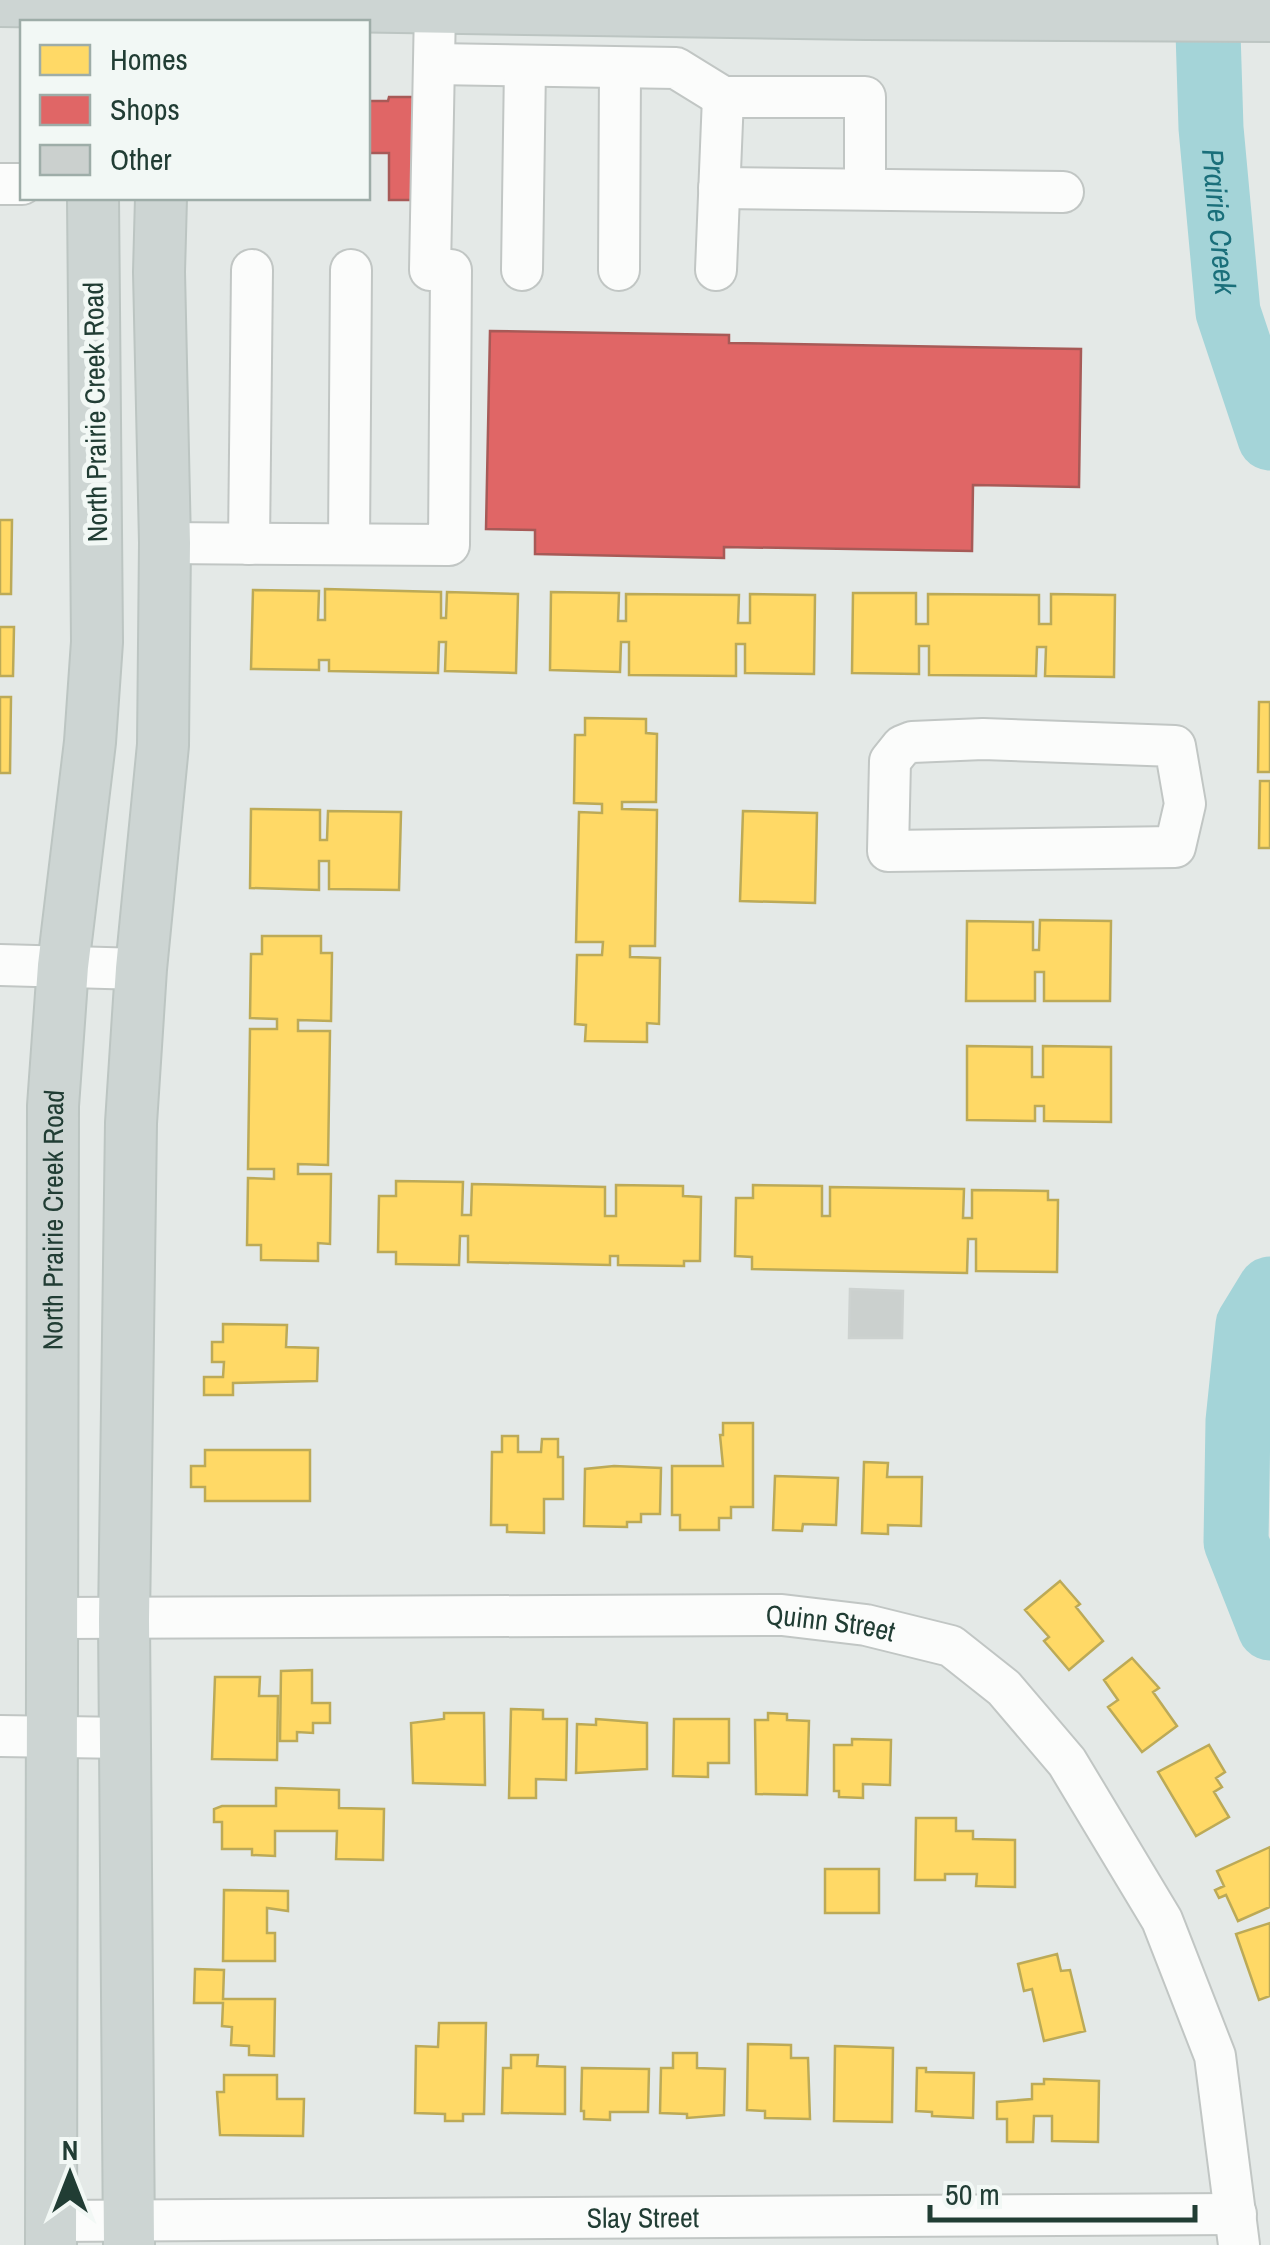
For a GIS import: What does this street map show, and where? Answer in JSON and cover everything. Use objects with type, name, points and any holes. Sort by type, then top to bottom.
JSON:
[{"type":"main road","points":[[0,1],[165,9],[675,11],[866,7],[1270,16]]},
{"type":"main road","name":"North Prairie Creek Road","points":[[51,2233],[53,1106],[63,966],[90,742],[97,642],[93,200]]},
{"type":"main road","points":[[129,2232],[124,1620],[130,1123],[140,969],[164,745],[166,543],[161,200]]},
{"type":"main road","points":[[90,742],[164,745]]},
{"type":"street","points":[[166,543],[449,545],[434,8]]},
{"type":"street","points":[[675,11],[676,68]]},
{"type":"street","points":[[434,64],[676,68],[723,97],[865,97],[864,189]]},
{"type":"street","points":[[522,270],[525,66]]},
{"type":"street","points":[[620,68],[620,270]]},
{"type":"street","points":[[716,270],[723,97]]},
{"type":"street","points":[[718,188],[1063,192]]},
{"type":"street","points":[[249,544],[252,270]]},
{"type":"street","points":[[349,544],[351,270]]},
{"type":"street","points":[[983,739],[1175,746],[1185,804],[1175,847],[888,851],[890,761],[902,746],[912,742],[983,739]]},
{"type":"street","points":[[0,965],[140,969]]},
{"type":"street","name":"Quinn Street","points":[[53,1618],[782,1615],[866,1626],[951,1646],[1004,1688],[1067,1762],[1162,1920],[1215,2056],[1237,2229]]},
{"type":"street","points":[[0,1736],[126,1738]]},
{"type":"street","name":"Slay Street","points":[[51,2233],[1237,2229]]},
{"type":"building: Homes","points":[[0,520],[12,520],[11,594],[0,594]]},
{"type":"building: Homes","points":[[325,589],[441,592],[441,618],[446,618],[447,592],[518,594],[516,673],[445,671],[446,642],[439,642],[438,673],[329,671],[329,660],[319,660],[319,670],[251,669],[253,590],[319,591],[318,620],[325,620]]},
{"type":"building: Homes","points":[[551,592],[619,593],[618,621],[626,621],[626,594],[739,595],[738,623],[750,623],[750,594],[815,595],[814,674],[745,673],[745,644],[736,644],[736,676],[629,675],[629,642],[621,642],[620,672],[550,670]]},
{"type":"building: Homes","points":[[853,593],[916,593],[916,624],[928,624],[928,594],[1039,595],[1039,624],[1051,624],[1051,594],[1115,595],[1114,677],[1045,676],[1046,647],[1037,647],[1036,676],[929,675],[929,646],[919,646],[919,674],[852,673]]},
{"type":"building: Homes","points":[[0,627],[14,627],[13,676],[0,676]]},
{"type":"building: Homes","points":[[0,697],[11,697],[10,773],[0,773]]},
{"type":"building: Homes","points":[[1259,702],[1270,702],[1270,772],[1258,772]]},
{"type":"building: Homes","points":[[585,718],[646,719],[646,733],[657,734],[656,802],[622,802],[622,809],[657,810],[655,946],[630,946],[630,957],[660,958],[659,1024],[647,1023],[647,1042],[585,1041],[586,1025],[575,1024],[577,955],[602,955],[603,942],[576,942],[579,812],[602,813],[602,804],[574,803],[575,735],[585,735]]},
{"type":"building: Homes","points":[[1260,781],[1270,781],[1270,848],[1259,848]]},
{"type":"building: Homes","points":[[251,809],[320,810],[320,840],[327,840],[328,811],[401,812],[399,890],[329,889],[329,861],[319,861],[319,890],[250,888]]},
{"type":"building: Homes","points":[[743,811],[817,813],[815,903],[740,901]]},
{"type":"building: Homes","points":[[1040,920],[1111,921],[1110,1001],[1044,1001],[1044,972],[1035,972],[1035,1001],[966,1001],[967,921],[1033,922],[1033,950],[1039,950]]},
{"type":"building: Homes","points":[[262,936],[321,936],[321,953],[332,953],[331,1021],[298,1020],[298,1031],[330,1031],[328,1165],[298,1164],[298,1174],[331,1174],[330,1244],[318,1243],[318,1261],[261,1260],[261,1245],[247,1245],[248,1178],[274,1179],[274,1169],[248,1169],[250,1029],[277,1029],[277,1019],[250,1018],[251,954],[262,954]]},
{"type":"building: Homes","points":[[967,1046],[1032,1047],[1032,1077],[1043,1077],[1043,1046],[1111,1047],[1111,1122],[1044,1121],[1044,1106],[1035,1106],[1035,1121],[967,1120]]},
{"type":"building: Homes","points":[[396,1181],[463,1182],[462,1215],[471,1215],[472,1184],[605,1187],[605,1216],[616,1216],[616,1185],[683,1186],[683,1196],[701,1197],[700,1261],[684,1261],[684,1266],[618,1265],[618,1256],[610,1256],[610,1265],[468,1262],[468,1236],[460,1236],[459,1265],[396,1264],[396,1252],[378,1252],[379,1196],[396,1196]]},
{"type":"building: Homes","points":[[753,1185],[822,1186],[822,1216],[830,1216],[830,1187],[964,1189],[963,1218],[972,1218],[972,1190],[1048,1191],[1048,1200],[1058,1200],[1057,1272],[976,1271],[976,1239],[968,1239],[967,1273],[752,1269],[752,1257],[735,1256],[736,1198],[753,1198]]},
{"type":"building: Homes","points":[[223,1324],[287,1325],[286,1347],[318,1348],[317,1381],[233,1383],[233,1395],[204,1395],[204,1377],[223,1377],[224,1362],[212,1362],[212,1342],[223,1342]]},
{"type":"building: Homes","points":[[723,1423],[753,1423],[753,1507],[731,1507],[731,1518],[719,1518],[719,1530],[680,1530],[680,1515],[672,1515],[672,1466],[723,1466]]},
{"type":"building: Homes","points":[[502,1436],[518,1436],[518,1452],[541,1452],[542,1439],[558,1439],[558,1457],[563,1457],[563,1499],[544,1499],[544,1533],[507,1532],[507,1525],[491,1525],[492,1452],[502,1452]]},
{"type":"building: Homes","points":[[205,1450],[310,1450],[310,1501],[205,1501],[205,1487],[191,1487],[191,1466],[205,1466]]},
{"type":"building: Homes","points":[[864,1462],[888,1463],[887,1477],[922,1477],[921,1526],[888,1525],[888,1534],[862,1533]]},
{"type":"building: Homes","points":[[661,1468],[660,1514],[641,1514],[641,1522],[627,1522],[627,1527],[584,1526],[585,1469]]},
{"type":"building: Homes","points":[[775,1476],[838,1478],[836,1525],[803,1524],[802,1531],[773,1530]]},
{"type":"building: Homes","points":[[1060,1581],[1103,1641],[1069,1670],[1044,1641],[1049,1637],[1025,1610]]},
{"type":"building: Homes","points":[[1132,1658],[1159,1688],[1153,1692],[1177,1726],[1142,1752],[1108,1707],[1118,1700],[1104,1680]]},
{"type":"building: Homes","points":[[312,1670],[312,1703],[330,1703],[330,1723],[313,1723],[313,1733],[297,1732],[297,1741],[280,1741],[281,1671]]},
{"type":"building: Homes","points":[[215,1677],[260,1677],[259,1696],[278,1696],[277,1760],[212,1759]]},
{"type":"building: Homes","points":[[511,1709],[543,1710],[543,1719],[567,1719],[566,1780],[536,1779],[536,1798],[509,1798]]},
{"type":"building: Homes","points":[[444,1713],[484,1713],[485,1785],[413,1783],[411,1723],[444,1719]]},
{"type":"building: Homes","points":[[768,1713],[787,1714],[787,1720],[809,1721],[807,1795],[756,1794],[755,1720],[768,1720]]},
{"type":"building: Homes","points":[[596,1719],[647,1723],[647,1769],[576,1773],[577,1724],[596,1725]]},
{"type":"building: Homes","points":[[674,1719],[729,1719],[729,1763],[708,1763],[708,1777],[673,1776]]},
{"type":"building: Homes","points":[[852,1739],[891,1740],[890,1785],[863,1784],[863,1798],[839,1797],[839,1791],[834,1791],[834,1745],[852,1745]]},
{"type":"building: Homes","points":[[1209,1745],[1225,1772],[1216,1778],[1222,1787],[1214,1792],[1229,1817],[1196,1836],[1158,1772]]},
{"type":"building: Homes","points":[[276,1788],[339,1790],[339,1808],[384,1809],[383,1860],[336,1859],[337,1831],[275,1831],[275,1856],[252,1855],[252,1849],[222,1849],[222,1822],[214,1822],[214,1809],[276,1806]]},
{"type":"building: Homes","points":[[916,1818],[956,1818],[956,1831],[973,1831],[973,1839],[1015,1840],[1015,1887],[976,1886],[977,1874],[945,1874],[945,1880],[915,1880]]},
{"type":"building: Homes","points":[[1270,1847],[1270,1907],[1238,1921],[1226,1895],[1219,1898],[1215,1890],[1224,1886],[1217,1871]]},
{"type":"building: Homes","points":[[825,1869],[879,1869],[879,1913],[825,1913]]},
{"type":"building: Homes","points":[[224,1890],[288,1891],[288,1911],[267,1908],[267,1933],[275,1933],[275,1961],[223,1961]]},
{"type":"building: Homes","points":[[1270,1923],[1270,1996],[1259,2000],[1236,1934]]},
{"type":"building: Homes","points":[[1057,1954],[1061,1971],[1070,1970],[1085,2031],[1044,2041],[1032,1989],[1024,1991],[1018,1964]]},
{"type":"building: Homes","points":[[195,1969],[224,1970],[223,1999],[275,1999],[274,2056],[249,2055],[249,2046],[231,2045],[232,2027],[222,2026],[223,2003],[194,2003]]},
{"type":"building: Homes","points":[[439,2023],[486,2023],[484,2114],[463,2114],[463,2121],[445,2121],[445,2114],[415,2113],[416,2046],[438,2047]]},
{"type":"building: Homes","points":[[748,2044],[791,2045],[791,2058],[808,2058],[810,2119],[765,2118],[765,2111],[747,2110]]},
{"type":"building: Homes","points":[[835,2046],[893,2048],[892,2122],[834,2121]]},
{"type":"building: Homes","points":[[673,2053],[697,2053],[697,2068],[725,2069],[724,2115],[687,2118],[687,2114],[660,2113],[661,2068],[673,2068]]},
{"type":"building: Homes","points":[[511,2055],[538,2055],[537,2066],[565,2067],[565,2114],[502,2113],[503,2068],[511,2068]]},
{"type":"building: Homes","points":[[582,2068],[649,2069],[648,2112],[610,2112],[610,2120],[584,2119]]},
{"type":"building: Homes","points":[[917,2068],[926,2068],[926,2072],[974,2073],[973,2118],[932,2116],[932,2112],[916,2111]]},
{"type":"building: Homes","points":[[224,2075],[277,2075],[277,2099],[304,2099],[303,2136],[220,2135],[217,2092],[224,2092]]},
{"type":"building: Homes","points":[[1044,2079],[1099,2081],[1098,2142],[1052,2141],[1052,2116],[1034,2116],[1033,2142],[1007,2142],[1007,2119],[997,2119],[997,2102],[1032,2099],[1032,2084],[1044,2084]]},
{"type":"building: Shops","points":[[389,97],[418,97],[417,200],[389,200],[389,153],[370,153],[370,101],[388,101]]},
{"type":"building: Shops","points":[[490,331],[729,335],[729,343],[1081,349],[1079,487],[973,485],[972,551],[724,547],[724,558],[535,554],[535,530],[486,529]]},
{"type":"building: Other","points":[[850,1289],[903,1291],[902,1338],[849,1338]]},
{"type":"waterway","name":"Prairie Creek","points":[[1207,0],[1211,128],[1228,312],[1270,438]]},
{"type":"waterway","name":"Prairie Creek","points":[[1270,1289],[1248,1325],[1238,1421],[1236,1542],[1270,1628]]}]
